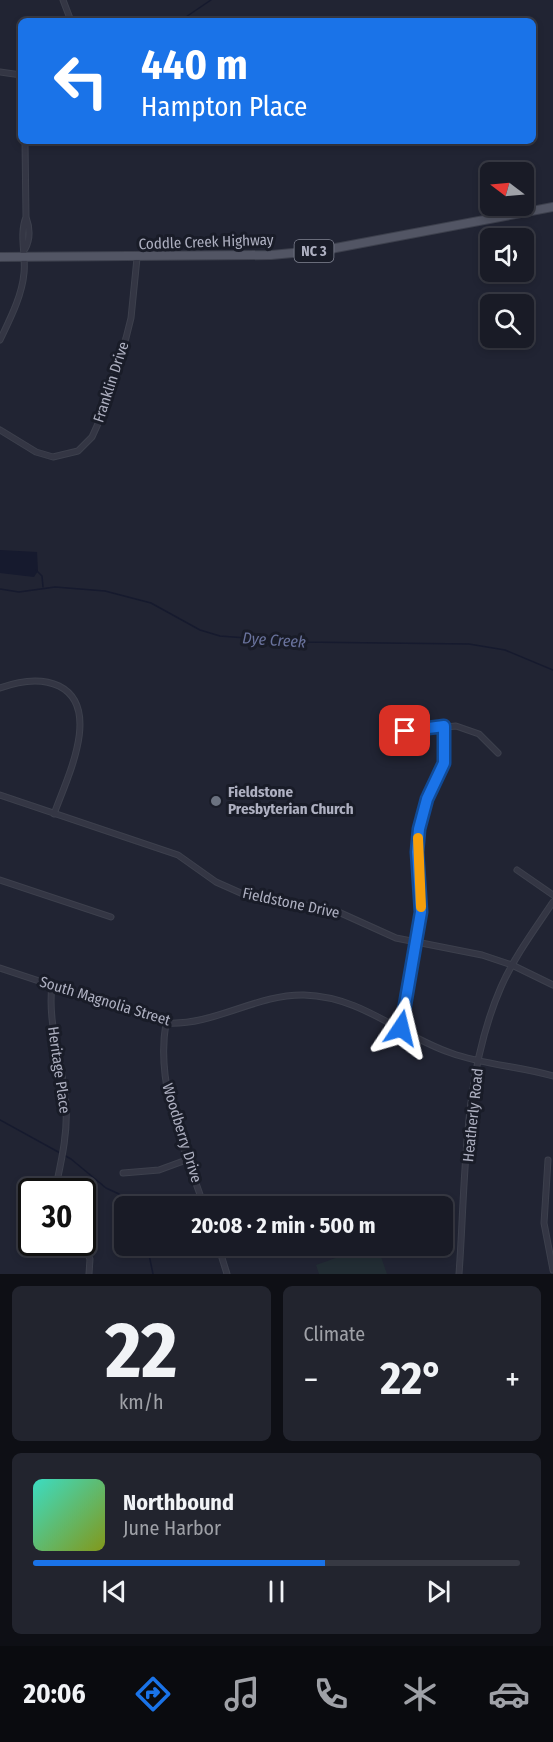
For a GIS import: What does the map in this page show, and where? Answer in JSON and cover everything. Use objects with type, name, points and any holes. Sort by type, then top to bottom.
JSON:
[{"type":"main road","name":"Coddle Creek Highway","points":[[0,257],[25,254],[136,258],[271,255],[325,250],[553,207]]},
{"type":"street","points":[[63,0],[70,18]]},
{"type":"street","points":[[0,72],[18,75]]},
{"type":"street","points":[[0,340],[22,286],[25,254],[23,226],[26,217],[25,144]]},
{"type":"street","name":"Franklin Drive","points":[[0,430],[36,452],[53,457],[78,451],[92,437],[101,417],[129,328],[136,258]]},
{"type":"street","points":[[0,688],[21,681],[52,683],[65,689],[79,710],[81,722],[77,747],[54,814]]},
{"type":"street","points":[[401,1028],[422,904],[417,852],[419,829],[427,799],[444,763],[444,726]]},
{"type":"street","points":[[385,733],[444,726],[462,727],[479,734],[498,753]]},
{"type":"street","name":"Fieldstone Drive","points":[[0,795],[178,855],[216,882],[243,894],[334,910],[388,935],[416,944],[473,952],[512,964],[553,985]]},
{"type":"street","points":[[517,870],[553,895]]},
{"type":"street","points":[[0,880],[111,917]]},
{"type":"street","name":"Heatherly Road","points":[[459,1274],[471,1110],[478,1061],[500,988],[512,964],[553,902]]},
{"type":"street","name":"South Magnolia Street","points":[[0,968],[166,1023],[195,1022],[264,1001],[303,995],[327,997],[357,1006],[432,1046],[478,1061],[504,1064],[553,1076]]},
{"type":"street","name":"Heritage Place","points":[[52,985],[50,1003],[66,1106],[64,1150],[58,1178]]},
{"type":"street","name":"Woodberry Drive","points":[[166,1023],[163,1039],[166,1083],[201,1196]]},
{"type":"street","points":[[123,1173],[159,1170],[189,1160]]},
{"type":"street","points":[[548,1160],[544,1223],[553,1270]]},
{"type":"street","points":[[89,1256],[89,1274]]},
{"type":"street","points":[[221,1256],[227,1274]]},
{"type":"shaded area","points":[[341,1256],[381,1256],[387,1274],[319,1274],[316,1265]]},
{"type":"water","points":[[0,550],[37,552],[38,571],[34,577],[0,573]]},
{"type":"waterway","points":[[184,18],[211,0]]},
{"type":"waterway","points":[[36,570],[42,576],[43,587]]},
{"type":"waterway","name":"Dye Creek","points":[[0,589],[19,592],[55,587],[105,591],[151,603],[200,630],[220,636],[299,642],[469,644],[505,650],[553,670]]},
{"type":"waterway","points":[[0,1120],[71,1159],[106,1188],[121,1196]]},
{"type":"waterway","points":[[149,1256],[153,1274]]},
{"type":"slow traffic","points":[[418,838],[421,907]]},
{"type":"place","name":"Fieldstone Presbyterian Church","points":[[216,801]]},
{"type":"route","points":[[401,1028],[421,912],[422,897],[417,852],[419,829],[427,799],[444,763],[445,752],[444,726],[405,731]]}]
